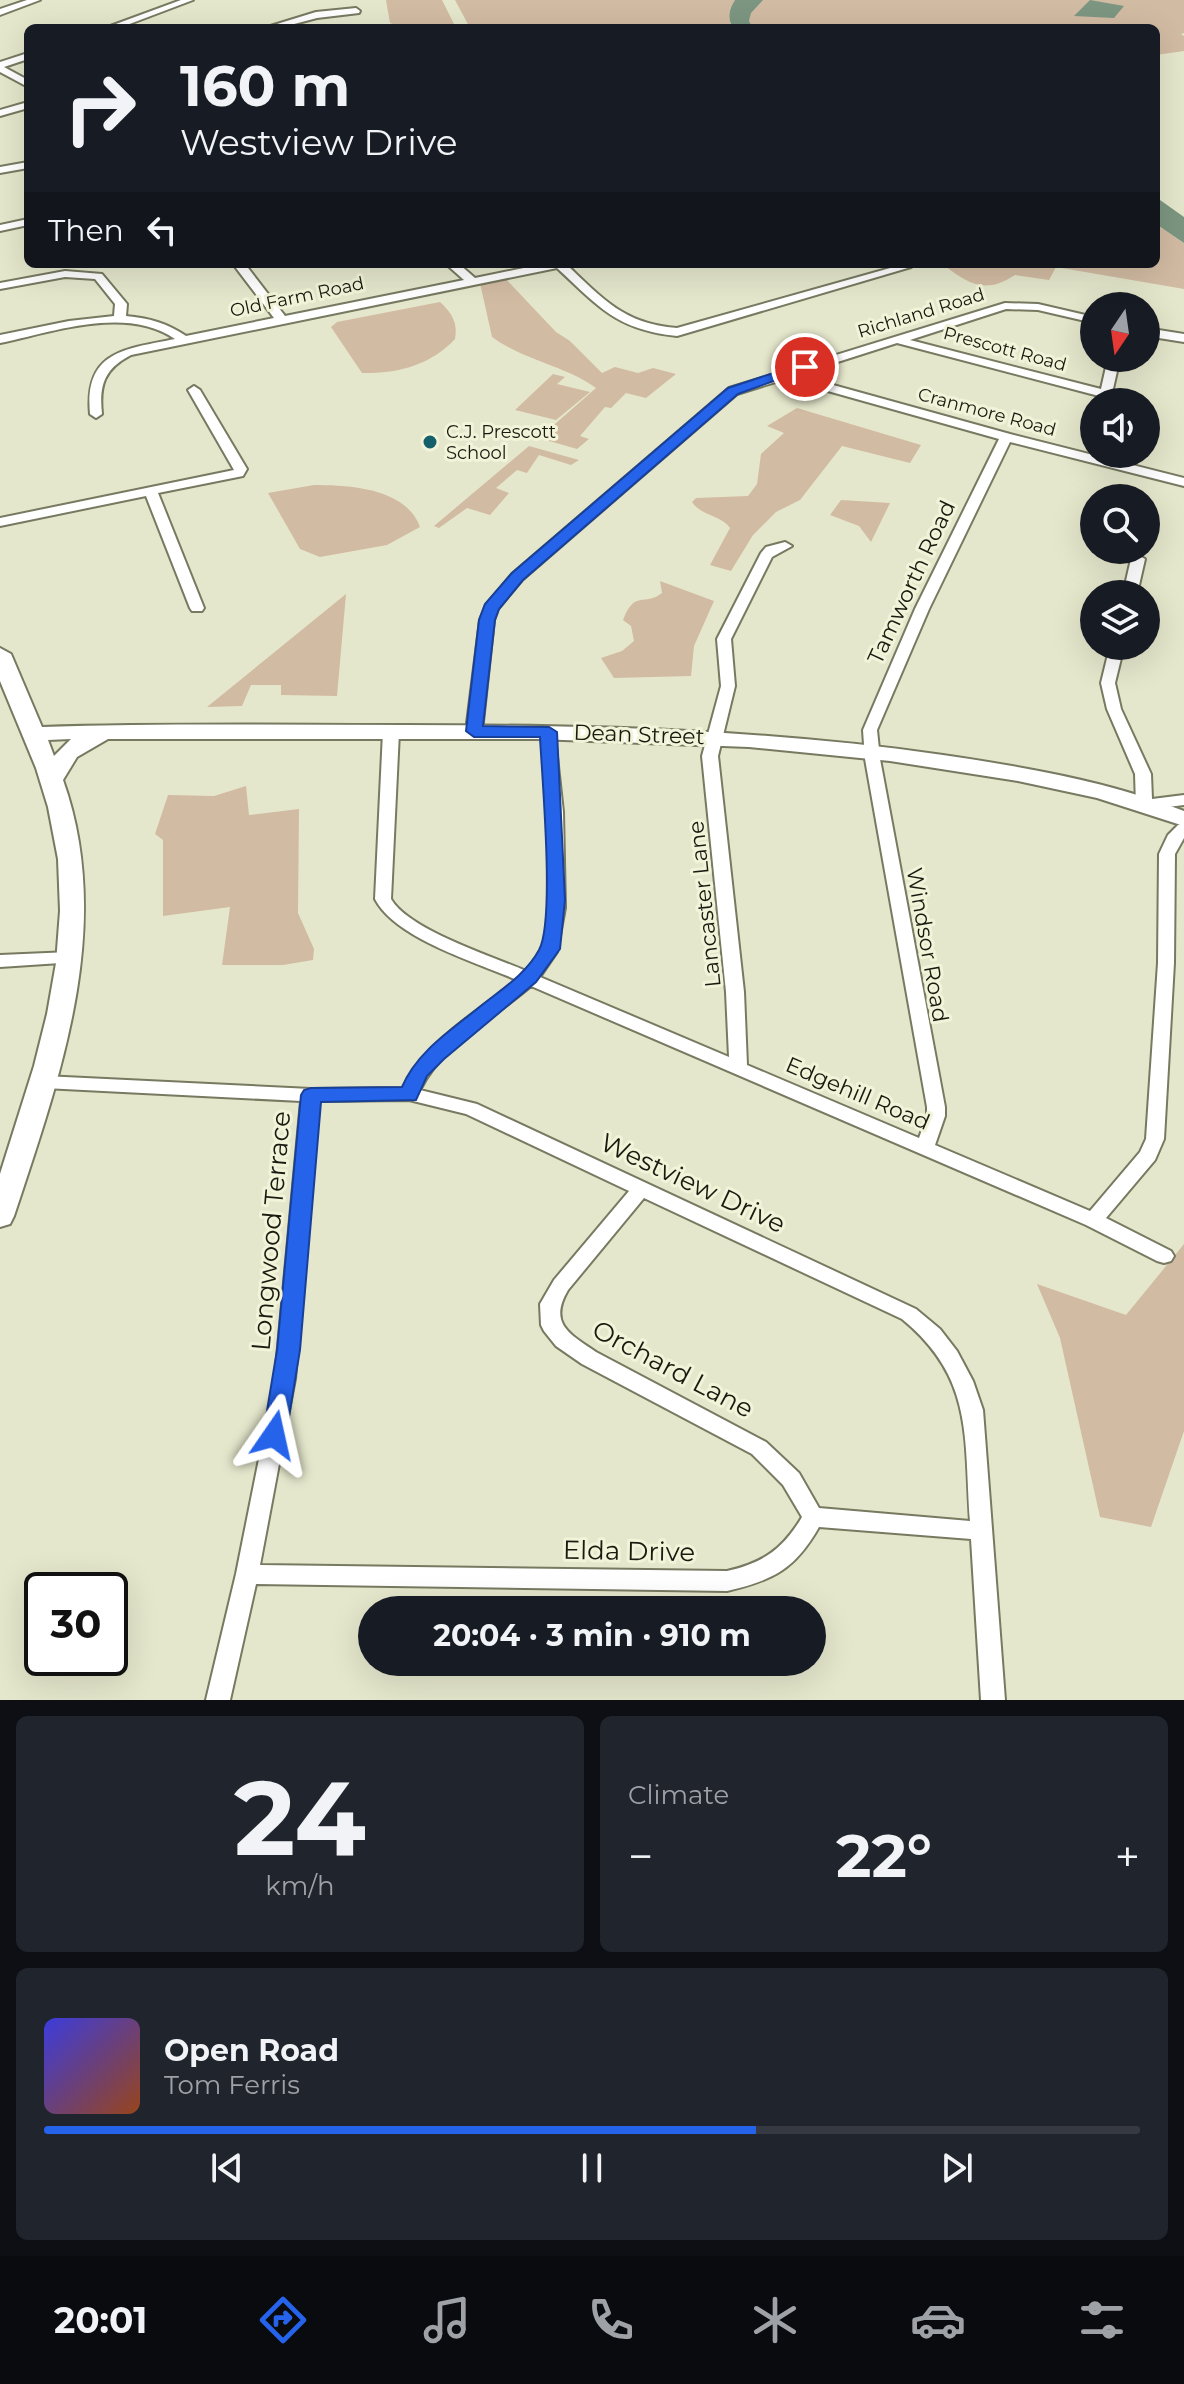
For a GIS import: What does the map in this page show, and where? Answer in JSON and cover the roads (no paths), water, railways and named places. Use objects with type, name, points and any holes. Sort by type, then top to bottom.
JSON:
[{"type":"main road","points":[[0,1216],[44,1082],[70,958],[69,855],[60,807],[2,666]]},
{"type":"main road","points":[[22,709],[66,723],[113,731]]},
{"type":"main road","name":"Dean Street","points":[[32,734],[113,731],[474,731],[715,736],[869,750],[1062,783],[1184,819]]},
{"type":"main road","points":[[51,781],[56,767],[71,750],[84,740],[113,731]]},
{"type":"street","points":[[0,12],[36,0]]},
{"type":"street","points":[[121,24],[189,0]]},
{"type":"street","points":[[0,1],[19,6]]},
{"type":"street","points":[[316,1],[316,15]]},
{"type":"street","points":[[283,24],[316,15],[356,11]]},
{"type":"street","points":[[316,15],[328,24]]},
{"type":"street","points":[[0,66],[24,57]]},
{"type":"street","points":[[0,66],[24,81]]},
{"type":"street","points":[[0,113],[24,106]]},
{"type":"street","points":[[0,170],[24,166]]},
{"type":"street","points":[[0,228],[24,223]]},
{"type":"street","points":[[242,268],[280,318]]},
{"type":"street","points":[[457,268],[471,280]]},
{"type":"street","name":"Old Farm Road","points":[[96,414],[95,379],[98,371],[127,352],[280,318],[538,268]]},
{"type":"street","points":[[564,268],[626,323],[642,329],[677,332],[901,268]]},
{"type":"street","points":[[0,286],[65,274],[98,276],[121,304],[120,319]]},
{"type":"street","name":"Richland Road","points":[[474,731],[487,620],[500,595],[733,391],[1005,306],[1038,307],[1080,317]]},
{"type":"street","points":[[0,339],[120,319],[164,326],[184,340]]},
{"type":"street","points":[[1160,334],[1184,338]]},
{"type":"street","name":"Prescott Road","points":[[896,339],[1080,391]]},
{"type":"street","name":"Cranmore Road","points":[[781,374],[1006,437],[1080,453]]},
{"type":"street","points":[[0,522],[238,473],[241,469],[194,390]]},
{"type":"street","name":"Tamworth Road","points":[[869,750],[870,730],[888,682],[1006,437]]},
{"type":"street","name":"Cranmore Road","points":[[1136,468],[1184,482]]},
{"type":"street","points":[[151,491],[197,608]]},
{"type":"street","name":"Lancaster Lane","points":[[738,1068],[735,992],[710,756],[728,686],[724,639],[766,556],[771,550],[785,546]]},
{"type":"street","points":[[1114,660],[1108,683],[1114,709],[1143,774],[1144,805]]},
{"type":"street","name":"Edgehill Road","points":[[391,732],[383,899],[389,912],[423,933],[1093,1220],[1164,1256]]},
{"type":"street","points":[[409,1094],[418,1073],[529,977],[550,949],[555,912],[549,732]]},
{"type":"street","name":"Windsor Road","points":[[869,750],[878,773],[893,879],[936,1107],[925,1148]]},
{"type":"street","name":"Dean Street","points":[[1144,805],[1184,800]]},
{"type":"street","points":[[1093,1220],[1148,1155],[1155,1139],[1166,963],[1167,854],[1184,828]]},
{"type":"street","points":[[0,961],[70,958]]},
{"type":"street","name":"Westview Drive","points":[[44,1082],[311,1095],[409,1094],[471,1109],[909,1314],[926,1327],[961,1371],[973,1410],[993,1700]]},
{"type":"street","name":"Longwood Terrace","points":[[218,1700],[247,1574],[285,1379],[311,1095]]},
{"type":"street","name":"Orchard Lane","points":[[640,1190],[561,1285],[550,1304],[551,1325],[563,1340],[589,1358],[759,1448],[791,1479],[813,1517]]},
{"type":"street","points":[[813,1517],[981,1531]]},
{"type":"street","name":"Elda Drive","points":[[247,1574],[727,1581],[758,1574],[781,1564],[798,1546],[813,1517]]},
{"type":"place","name":"C.J. Prescott School","points":[[430,442]]}]
